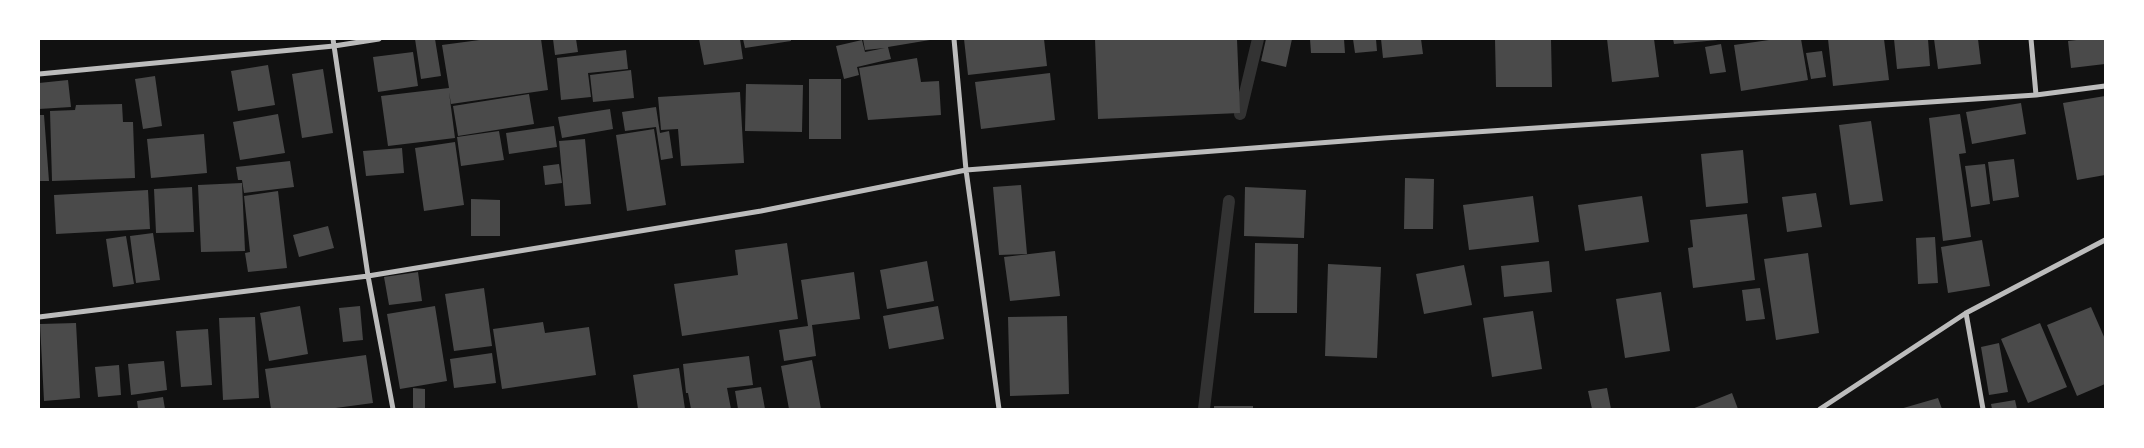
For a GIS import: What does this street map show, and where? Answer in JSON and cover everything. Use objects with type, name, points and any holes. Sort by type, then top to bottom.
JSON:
[{"type":"street","points":[[333,39],[368,276],[393,409]]},
{"type":"street","points":[[39,74],[334,46],[379,39]]},
{"type":"street","points":[[954,39],[966,170],[1000,409]]},
{"type":"street","points":[[2031,39],[2036,95]]},
{"type":"street","points":[[39,317],[368,276],[761,211],[966,170],[1394,138],[2036,95],[2105,86]]},
{"type":"street","points":[[1820,409],[1966,313],[2105,240]]},
{"type":"street","points":[[1966,313],[1983,409]]},
{"type":"building","points":[[415,39],[435,39],[441,76],[421,79]]},
{"type":"building","points":[[487,39],[541,39],[548,90],[451,104],[449,92],[455,138],[388,146],[381,96],[449,88],[442,45]]},
{"type":"building","points":[[553,39],[576,39],[578,52],[555,55]]},
{"type":"building","points":[[699,39],[740,39],[743,59],[704,65]]},
{"type":"building","points":[[743,39],[791,39],[791,41],[745,48]]},
{"type":"building","points":[[863,39],[930,40],[888,47],[891,59],[857,67],[859,75],[844,79],[836,46],[862,40],[865,52],[885,48],[865,50]]},
{"type":"building","points":[[964,39],[1044,39],[1047,66],[968,75]]},
{"type":"building","points":[[1095,39],[1237,39],[1240,113],[1098,119]]},
{"type":"building","points":[[1266,39],[1292,39],[1286,67],[1261,61]]},
{"type":"building","points":[[1310,39],[1344,39],[1345,53],[1311,53]]},
{"type":"building","points":[[1353,39],[1376,39],[1377,51],[1355,53]]},
{"type":"building","points":[[1381,39],[1421,39],[1423,54],[1383,58]]},
{"type":"building","points":[[1495,39],[1551,39],[1552,87],[1496,87]]},
{"type":"building","points":[[1607,39],[1654,39],[1659,77],[1612,82]]},
{"type":"building","points":[[1673,39],[1718,39],[1718,40],[1674,44]]},
{"type":"building","points":[[1776,39],[1801,39],[1808,80],[1741,91],[1734,45]]},
{"type":"building","points":[[1828,39],[1884,39],[1889,80],[1833,86]]},
{"type":"building","points":[[1894,39],[1928,39],[1930,66],[1897,69]]},
{"type":"building","points":[[1934,39],[1978,39],[1981,64],[1938,69]]},
{"type":"building","points":[[2105,39],[2105,64],[2071,68],[2068,41]]},
{"type":"building","points":[[1721,44],[1726,72],[1710,74],[1705,47]]},
{"type":"building","points":[[626,50],[628,69],[588,73],[591,97],[561,100],[557,58]]},
{"type":"building","points":[[1822,51],[1826,77],[1811,79],[1806,53]]},
{"type":"building","points":[[413,52],[418,86],[378,92],[373,57]]},
{"type":"building","points":[[917,58],[921,82],[939,81],[941,115],[868,120],[859,68]]},
{"type":"building","points":[[268,65],[275,105],[238,111],[231,71]]},
{"type":"building","points":[[323,69],[333,133],[302,138],[292,74]]},
{"type":"building","points":[[631,70],[634,98],[593,102],[590,75]]},
{"type":"building","points":[[1050,73],[1055,120],[981,129],[975,82]]},
{"type":"building","points":[[155,76],[162,126],[143,129],[135,79]]},
{"type":"building","points":[[809,79],[841,79],[841,139],[809,139]]},
{"type":"building","points":[[68,80],[71,107],[39,109],[39,83]]},
{"type":"building","points":[[746,84],[803,85],[802,132],[745,131]]},
{"type":"building","points":[[740,92],[744,163],[681,166],[678,129],[661,130],[658,97]]},
{"type":"building","points":[[529,94],[534,124],[458,136],[453,106]]},
{"type":"building","points":[[2105,96],[2105,175],[2077,180],[2063,103]]},
{"type":"building","points":[[2021,103],[2026,134],[1972,144],[1966,112]]},
{"type":"building","points":[[122,104],[123,122],[133,122],[135,178],[52,181],[50,111],[75,110],[76,105]]},
{"type":"building","points":[[656,107],[660,133],[669,131],[673,158],[661,160],[656,127],[625,131],[622,112]]},
{"type":"building","points":[[610,109],[613,129],[562,138],[558,117]]},
{"type":"building","points":[[278,114],[285,153],[240,160],[233,122]]},
{"type":"building","points":[[1960,114],[1966,153],[1959,154],[1971,237],[1943,241],[1929,118]]},
{"type":"building","points":[[39,115],[44,115],[49,181],[39,181]]},
{"type":"building","points":[[1871,121],[1883,201],[1850,205],[1839,125]]},
{"type":"building","points":[[554,126],[557,147],[509,154],[506,133]]},
{"type":"building","points":[[654,129],[666,205],[627,211],[616,135]]},
{"type":"building","points":[[499,131],[504,160],[461,166],[457,137]]},
{"type":"building","points":[[204,134],[207,173],[151,178],[147,139]]},
{"type":"building","points":[[585,139],[591,204],[565,206],[559,141]]},
{"type":"building","points":[[455,142],[464,205],[424,211],[415,148]]},
{"type":"building","points":[[402,148],[404,173],[366,176],[363,151]]},
{"type":"building","points":[[1743,150],[1748,203],[1706,207],[1701,154]]},
{"type":"building","points":[[2014,159],[2019,197],[1993,201],[1988,162]]},
{"type":"building","points":[[290,161],[294,187],[244,193],[242,180],[238,180],[236,167]]},
{"type":"building","points":[[559,164],[562,183],[545,185],[543,166]]},
{"type":"building","points":[[1985,164],[1990,204],[1971,207],[1965,166]]},
{"type":"building","points":[[1405,178],[1434,179],[1433,229],[1404,229]]},
{"type":"building","points":[[242,183],[245,251],[201,252],[198,185]]},
{"type":"building","points":[[1021,185],[1027,254],[999,255],[993,187]]},
{"type":"building","points":[[192,187],[194,232],[156,233],[154,189]]},
{"type":"building","points":[[1245,187],[1306,190],[1304,238],[1244,236]]},
{"type":"building","points":[[148,190],[150,229],[56,234],[54,195]]},
{"type":"building","points":[[278,191],[287,268],[248,272],[245,253],[250,252],[244,196]]},
{"type":"building","points":[[1816,193],[1822,227],[1787,232],[1782,197]]},
{"type":"building","points":[[1533,196],[1539,242],[1469,250],[1463,205]]},
{"type":"building","points":[[1642,196],[1649,242],[1585,251],[1578,205]]},
{"type":"building","points":[[471,199],[500,200],[500,236],[471,236]]},
{"type":"building","points":[[1747,214],[1755,280],[1693,288],[1688,248],[1693,247],[1690,220]]},
{"type":"building","points":[[328,226],[334,248],[299,257],[293,235]]},
{"type":"building","points":[[153,233],[160,280],[136,283],[130,236]]},
{"type":"building","points":[[126,236],[134,284],[113,287],[106,239]]},
{"type":"building","points":[[1935,237],[1938,283],[1918,284],[1916,238]]},
{"type":"building","points":[[1982,240],[1990,286],[1948,293],[1941,247]]},
{"type":"building","points":[[787,243],[798,319],[682,336],[674,284],[738,275],[735,250]]},
{"type":"building","points":[[1255,243],[1298,244],[1297,313],[1254,313]]},
{"type":"building","points":[[1055,251],[1060,296],[1010,301],[1004,257]]},
{"type":"building","points":[[1808,253],[1819,333],[1776,340],[1764,259]]},
{"type":"building","points":[[927,261],[934,301],[887,309],[880,270]]},
{"type":"building","points":[[1549,261],[1552,292],[1504,297],[1501,266]]},
{"type":"building","points":[[1328,264],[1381,267],[1377,358],[1325,356]]},
{"type":"building","points":[[1464,265],[1472,305],[1424,314],[1416,274]]},
{"type":"building","points":[[418,272],[422,301],[389,305],[384,277]]},
{"type":"building","points":[[854,272],[860,319],[812,325],[816,356],[784,361],[779,330],[808,326],[801,280]]},
{"type":"building","points":[[484,288],[492,346],[454,351],[445,294]]},
{"type":"building","points":[[1760,288],[1765,319],[1746,321],[1742,290]]},
{"type":"building","points":[[1661,292],[1670,351],[1625,358],[1616,299]]},
{"type":"building","points":[[300,306],[308,354],[269,361],[260,313]]},
{"type":"building","points":[[360,306],[363,340],[343,342],[339,308]]},
{"type":"building","points":[[435,306],[447,381],[400,389],[387,314]]},
{"type":"building","points":[[938,306],[944,339],[889,349],[883,316]]},
{"type":"building","points":[[2091,307],[2105,339],[2105,384],[2077,396],[2047,325]]},
{"type":"building","points":[[1533,311],[1542,369],[1492,377],[1483,318]]},
{"type":"building","points":[[1067,316],[1069,394],[1010,396],[1008,317]]},
{"type":"building","points":[[255,317],[259,398],[223,400],[219,318]]},
{"type":"building","points":[[543,322],[545,333],[589,327],[596,375],[502,389],[493,329]]},
{"type":"building","points":[[76,323],[80,398],[44,401],[40,324]]},
{"type":"building","points":[[2040,323],[2067,387],[2028,403],[2001,339]]},
{"type":"building","points":[[208,329],[212,385],[181,387],[176,331]]},
{"type":"building","points":[[1999,343],[2008,392],[1989,395],[1981,347]]},
{"type":"building","points":[[492,353],[496,383],[454,388],[450,359]]},
{"type":"building","points":[[366,355],[373,403],[328,409],[271,409],[265,369]]},
{"type":"building","points":[[749,356],[753,385],[727,388],[731,409],[691,409],[688,393],[686,393],[683,364]]},
{"type":"building","points":[[812,360],[821,409],[789,409],[781,366]]},
{"type":"building","points":[[164,361],[167,390],[131,395],[128,364]]},
{"type":"building","points":[[119,365],[121,395],[98,397],[95,367]]},
{"type":"building","points":[[679,368],[685,409],[638,409],[633,375]]},
{"type":"building","points":[[761,387],[765,409],[738,409],[735,391]]},
{"type":"building","points":[[413,388],[425,389],[425,409],[413,409]]},
{"type":"building","points":[[1607,388],[1611,409],[1592,409],[1588,391]]},
{"type":"building","points":[[1732,393],[1738,409],[1692,409]]},
{"type":"building","points":[[163,397],[165,409],[138,409],[137,401]]},
{"type":"building","points":[[1938,398],[1942,409],[1900,409]]},
{"type":"building","points":[[2015,400],[2017,409],[1992,409],[1991,404]]},
{"type":"building","points":[[1214,406],[1253,406],[1253,409],[1214,409]]},
{"type":"waterway","points":[[1240,114],[1258,39]]},
{"type":"waterway","points":[[1204,409],[1229,201]]}]
